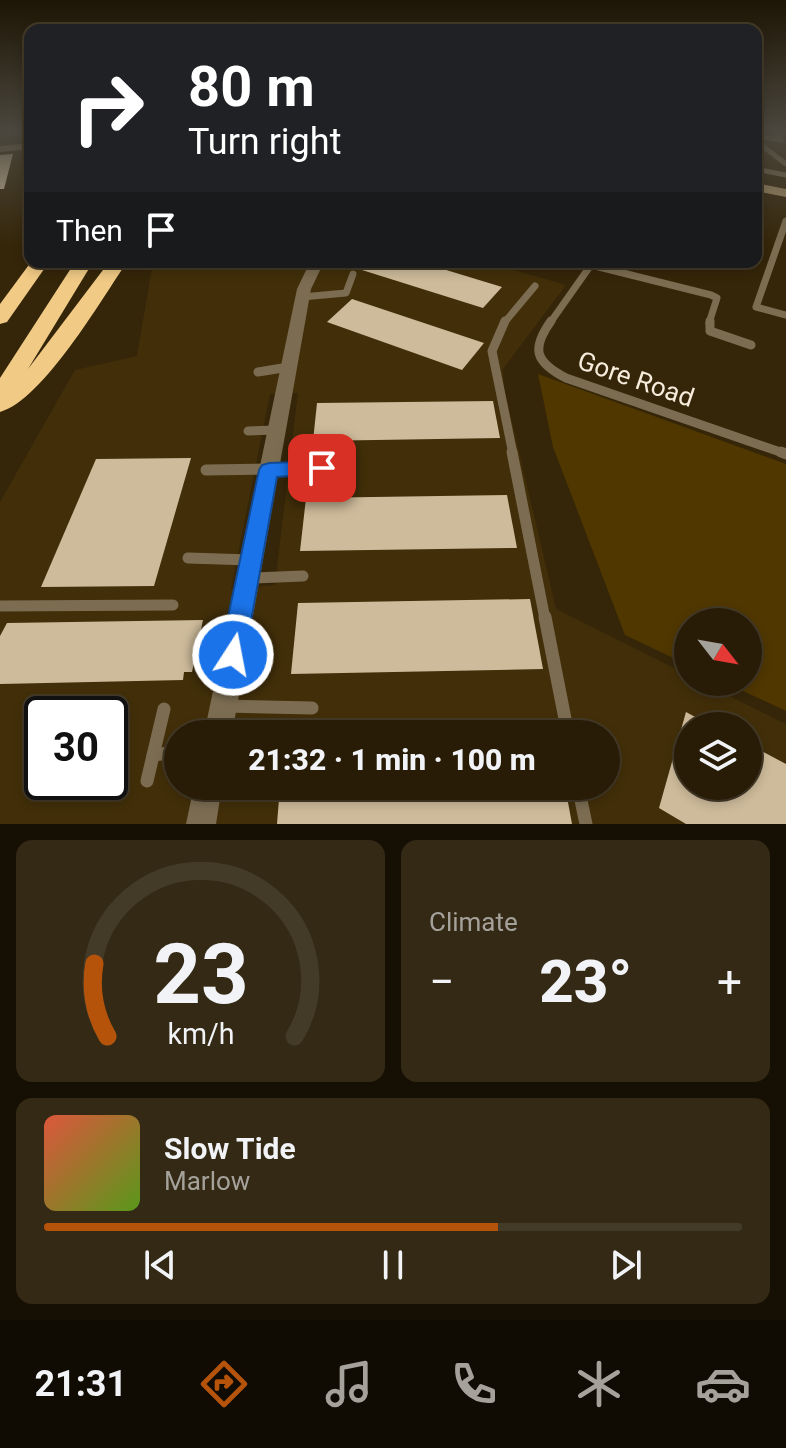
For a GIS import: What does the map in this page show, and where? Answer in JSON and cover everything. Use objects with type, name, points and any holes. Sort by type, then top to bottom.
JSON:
[{"type":"highway","points":[[0,318],[35,268]]},
{"type":"highway","points":[[0,397],[80,268]]},
{"type":"highway","points":[[0,404],[38,373],[114,268]]},
{"type":"main road","points":[[762,181],[786,186]]},
{"type":"main road","points":[[762,188],[786,193]]},
{"type":"street","points":[[220,720],[302,297],[314,268]]},
{"type":"street","points":[[201,824],[205,800]]},
{"type":"lane","points":[[763,170],[786,175]]},
{"type":"lane","points":[[786,221],[756,307],[786,315]]},
{"type":"lane","name":"Gore Road","points":[[589,268],[539,338],[538,354],[549,369],[566,378],[786,454]]},
{"type":"lane","points":[[607,268],[717,298],[708,327],[710,331],[751,345]]},
{"type":"lane","points":[[302,297],[346,293],[353,274]]},
{"type":"lane","points":[[535,286],[505,320],[492,351],[565,720]]},
{"type":"lane","points":[[258,372],[289,367]]},
{"type":"lane","points":[[248,431],[276,430]]},
{"type":"lane","points":[[320,490],[323,449]]},
{"type":"lane","points":[[206,470],[322,468]]},
{"type":"lane","points":[[188,558],[303,576]]},
{"type":"lane","points":[[0,606],[173,605]]},
{"type":"lane","points":[[223,706],[312,708]]},
{"type":"lane","points":[[147,781],[164,709]]},
{"type":"lane","points":[[153,755],[164,754]]},
{"type":"lane","points":[[581,800],[586,824]]},
{"type":"shaded area","points":[[152,268],[507,268],[566,285],[503,369],[504,388],[556,609],[674,668],[674,696],[729,696],[762,712],[674,712],[674,800],[762,800],[762,712],[786,724],[786,824],[0,824],[0,502],[75,370],[137,356]],"holes":[[[298,393],[275,585],[231,589],[270,394]]]},
{"type":"shaded area","points":[[538,374],[786,464],[786,711],[754,696],[762,696],[762,608],[674,608],[674,658],[625,635],[553,447]]},
{"type":"building","points":[[0,170],[9,170],[4,189],[0,189]]},
{"type":"building","points":[[356,268],[440,268],[502,287],[483,308]]},
{"type":"building","points":[[352,299],[484,343],[462,370],[327,322]]},
{"type":"building","points":[[493,401],[500,438],[313,441],[317,403]]},
{"type":"building","points":[[191,458],[154,586],[41,587],[96,459]]},
{"type":"building","points":[[507,495],[517,548],[300,551],[306,498]]},
{"type":"building","points":[[530,599],[543,669],[291,674],[298,603]]},
{"type":"building","points":[[203,620],[192,672],[184,672],[183,680],[0,684],[0,636],[7,623]]},
{"type":"building","points":[[762,751],[786,764],[786,824],[686,824],[659,808],[674,755],[674,800],[762,800]]},
{"type":"building","points":[[279,800],[568,800],[572,824],[277,824]]},
{"type":"route","points":[[233,655],[269,470],[322,468]]}]
